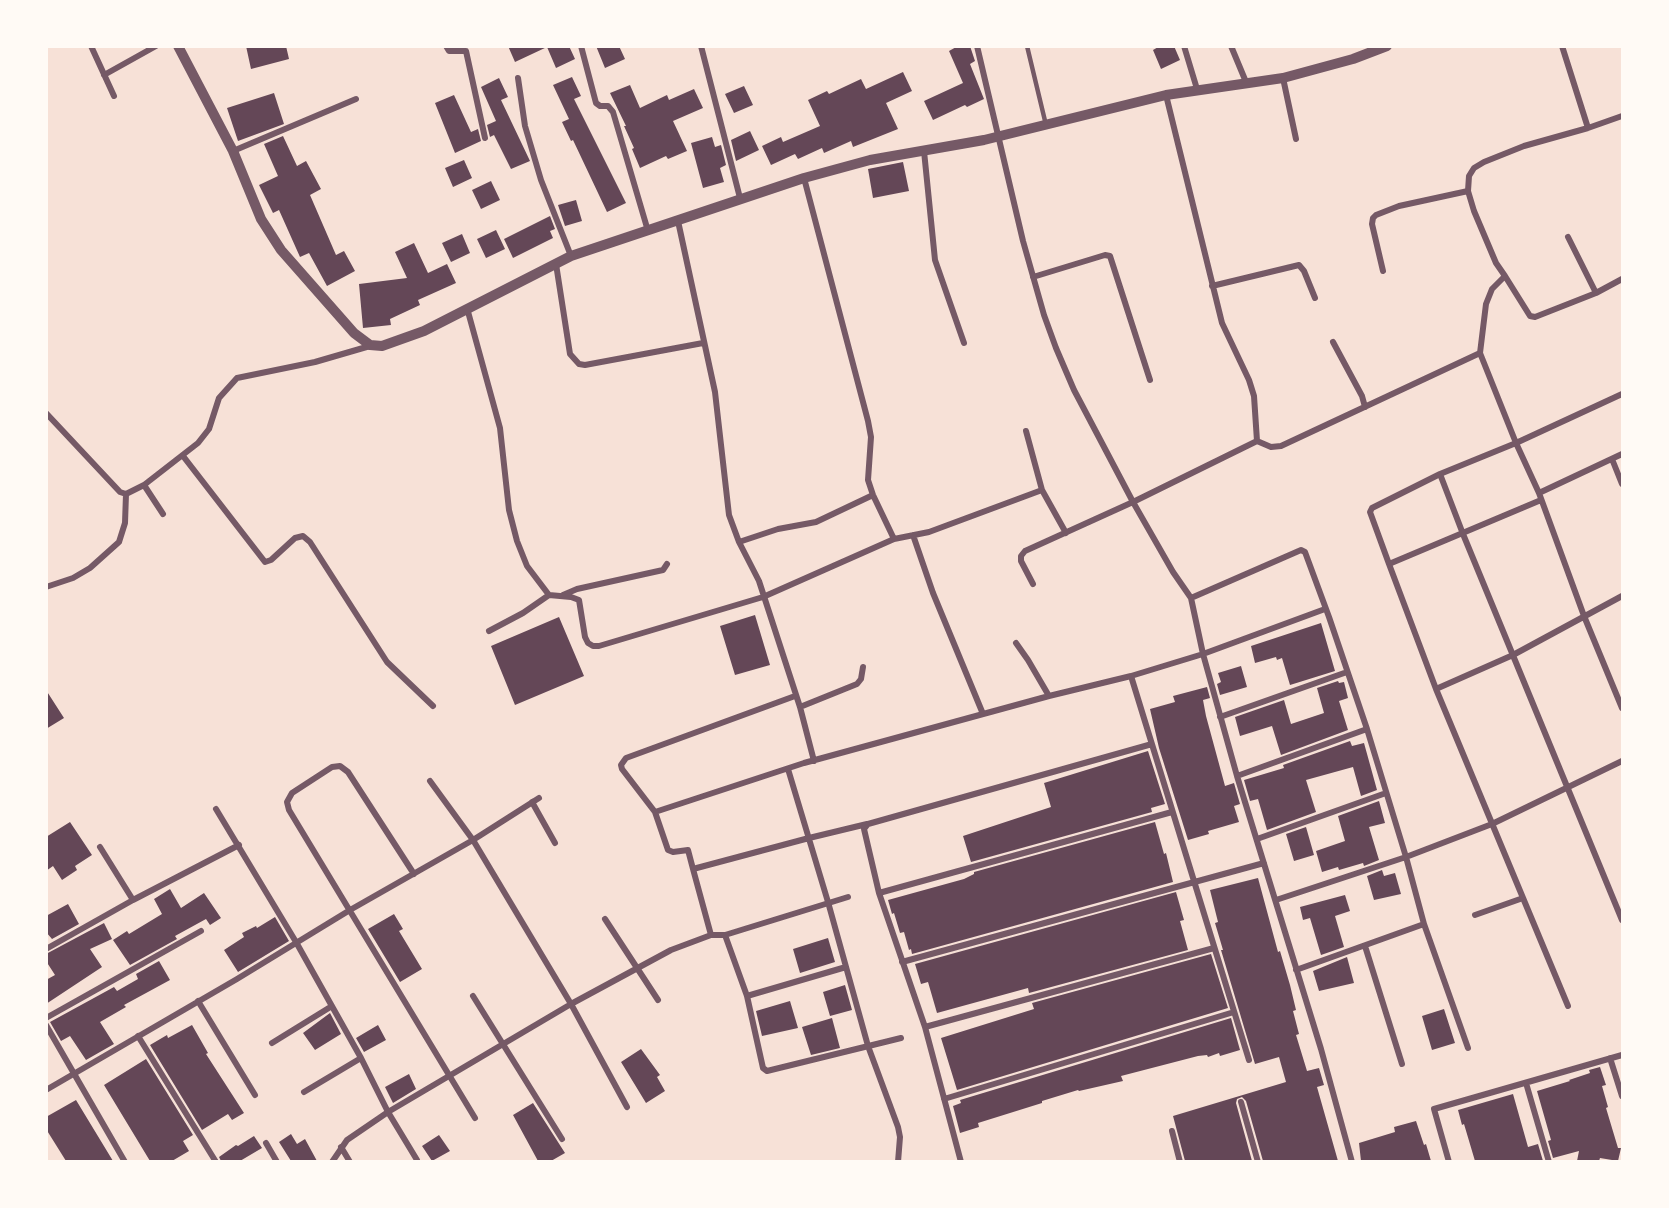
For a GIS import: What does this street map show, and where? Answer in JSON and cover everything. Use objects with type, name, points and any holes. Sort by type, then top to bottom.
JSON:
[{"type":"street","points":[[91,46],[114,96]]},
{"type":"street","points":[[104,75],[156,46]]},
{"type":"street","points":[[178,46],[233,152],[261,219],[280,250],[354,333],[370,345]]},
{"type":"street","points":[[446,46],[449,51],[465,51],[485,138]]},
{"type":"street","points":[[581,46],[596,103],[600,106],[608,106],[613,112],[648,231]]},
{"type":"street","points":[[701,46],[740,198]]},
{"type":"street","points":[[977,46],[1044,315],[1074,390],[1133,502],[1173,572],[1191,598],[1203,654],[1237,776],[1321,1049],[1352,1161]]},
{"type":"street","points":[[1184,46],[1197,90]]},
{"type":"street","points":[[1231,46],[1246,82]]},
{"type":"street","points":[[46,413],[120,492],[126,494],[144,484],[198,443],[209,429],[219,398],[237,378],[315,362],[370,345],[382,346],[401,341],[571,256],[678,222],[740,198],[870,160],[999,136],[1166,95],[1283,78],[1353,59],[1387,46]]},
{"type":"street","points":[[1562,46],[1588,128]]},
{"type":"street","points":[[518,78],[525,126],[541,180],[571,256]]},
{"type":"street","points":[[1283,78],[1296,139]]},
{"type":"street","points":[[1166,95],[1222,322],[1254,396],[1257,441]]},
{"type":"street","points":[[233,152],[356,99]]},
{"type":"street","points":[[1623,116],[1524,146],[1484,162],[1474,168],[1469,176],[1468,191],[1496,263],[1532,317],[1596,293],[1623,279]]},
{"type":"street","points":[[924,151],[935,260],[964,343]]},
{"type":"street","points":[[804,178],[868,421],[871,437],[868,480],[894,539]]},
{"type":"street","points":[[1383,272],[1372,224],[1376,214],[1399,206],[1468,191]]},
{"type":"street","points":[[678,222],[718,407],[729,515],[739,542],[759,581],[800,707],[814,761]]},
{"type":"street","points":[[1568,237],[1596,293]]},
{"type":"street","points":[[1033,277],[1105,255],[1110,256],[1150,380]]},
{"type":"street","points":[[555,263],[570,354],[579,364],[585,365],[703,343]]},
{"type":"street","points":[[1212,286],[1299,265],[1304,271],[1315,298]]},
{"type":"street","points":[[1505,276],[1492,289],[1486,304],[1480,353],[1539,493],[1584,616],[1623,708]]},
{"type":"street","points":[[467,308],[500,428],[509,510],[517,541],[527,566],[549,595],[579,600],[588,643],[599,646],[763,597],[894,539],[929,532],[1042,490]]},
{"type":"street","points":[[1333,342],[1365,406]]},
{"type":"street","points":[[1033,584],[1021,561],[1021,556],[1025,551],[1133,502],[1257,441],[1274,448],[1480,353]]},
{"type":"street","points":[[1568,1006],[1436,689],[1370,510],[1440,474],[1516,443],[1623,394]]},
{"type":"street","points":[[1026,431],[1042,490],[1066,533]]},
{"type":"street","points":[[1539,493],[1623,454]]},
{"type":"street","points":[[183,456],[265,562],[271,560],[295,538],[303,536],[387,662],[433,706]]},
{"type":"street","points":[[1612,459],[1623,484]]},
{"type":"street","points":[[1440,474],[1623,920]]},
{"type":"street","points":[[144,484],[163,514]]},
{"type":"street","points":[[46,587],[73,578],[90,568],[119,542],[125,524],[126,494]]},
{"type":"street","points":[[739,542],[778,529],[816,522],[873,495]]},
{"type":"street","points":[[1389,564],[1541,500]]},
{"type":"street","points":[[913,535],[933,593],[983,714]]},
{"type":"street","points":[[1191,598],[1303,550],[1329,617],[1367,729],[1424,924],[1468,1048]]},
{"type":"street","points":[[556,597],[587,587],[663,570],[667,564]]},
{"type":"street","points":[[489,631],[523,613],[549,595]]},
{"type":"street","points":[[1436,689],[1513,656],[1623,596]]},
{"type":"street","points":[[655,812],[814,761],[1048,696],[1131,676],[1203,654],[1325,609]]},
{"type":"street","points":[[1016,643],[1048,696]]},
{"type":"street","points":[[800,707],[857,684],[861,679],[863,667]]},
{"type":"street","points":[[1221,717],[1347,672]]},
{"type":"street","points":[[1131,676],[1249,1060]]},
{"type":"street","points":[[711,935],[688,850],[673,852],[667,848],[655,812],[622,769],[622,760],[795,696]]},
{"type":"street","points":[[1237,776],[1367,729]]},
{"type":"street","points":[[693,869],[809,837],[868,824],[1152,744]]},
{"type":"street","points":[[1276,900],[1406,857],[1492,824],[1623,761]]},
{"type":"street","points":[[414,874],[348,772],[340,766],[332,767],[292,793],[287,802],[289,810],[475,1118]]},
{"type":"street","points":[[788,769],[868,1046],[898,1126],[898,1159]]},
{"type":"street","points":[[430,781],[473,840],[571,1004],[627,1107]]},
{"type":"street","points":[[1257,839],[1386,793]]},
{"type":"street","points":[[46,1090],[473,840],[538,798]]},
{"type":"street","points":[[532,802],[555,843]]},
{"type":"street","points":[[216,809],[296,942],[361,1058],[388,1112],[417,1160]]},
{"type":"street","points":[[879,893],[1172,812]]},
{"type":"street","points":[[868,824],[864,829],[864,835],[879,893],[925,1027],[960,1161]]},
{"type":"street","points":[[46,949],[239,845]]},
{"type":"street","points":[[100,847],[134,900]]},
{"type":"street","points":[[902,962],[1264,863]]},
{"type":"street","points":[[332,1161],[341,1147],[357,1132],[388,1112],[571,1004],[671,950],[711,935],[725,935],[848,897]]},
{"type":"street","points":[[1475,915],[1523,898]]},
{"type":"street","points":[[605,919],[658,1000]]},
{"type":"street","points":[[1296,970],[1424,924]]},
{"type":"street","points":[[46,1018],[201,931]]},
{"type":"street","points":[[725,935],[747,996],[763,1068],[767,1071],[902,1038]]},
{"type":"street","points":[[1365,946],[1402,1064]]},
{"type":"street","points":[[925,1027],[1214,948]]},
{"type":"street","points":[[747,996],[846,967]]},
{"type":"street","points":[[473,996],[562,1138]]},
{"type":"street","points":[[198,1001],[255,1095]]},
{"type":"street","points":[[272,1044],[332,1006]]},
{"type":"street","points":[[944,1099],[1234,1012]]},
{"type":"street","points":[[46,1025],[124,1161]]},
{"type":"street","points":[[138,1036],[216,1161]]},
{"type":"street","points":[[1449,1161],[1434,1109],[1623,1055]]},
{"type":"street","points":[[304,1092],[361,1058]]},
{"type":"street","points":[[1610,1058],[1623,1096]]},
{"type":"street","points":[[1526,1083],[1549,1161]]},
{"type":"street","points":[[1241,1102],[1258,1161]]},
{"type":"street","points":[[1172,1131],[1180,1161]]},
{"type":"street","points":[[266,1143],[277,1161]]},
{"type":"street","points":[[341,1147],[350,1161]]},
{"type":"lane","points":[[1027,46],[1046,125]]},
{"type":"building","points":[[246,46],[286,46],[289,59],[251,69]]},
{"type":"building","points":[[508,46],[569,46],[575,59],[556,68],[547,47],[515,62]]},
{"type":"building","points":[[596,46],[619,46],[625,59],[605,68]]},
{"type":"building","points":[[958,46],[970,46],[975,61],[970,64],[984,99],[933,120],[924,101],[963,83],[949,51]]},
{"type":"building","points":[[1160,46],[1174,46],[1180,60],[1161,69],[1153,50]]},
{"type":"building","points":[[903,72],[912,91],[886,103],[898,129],[853,147],[851,141],[824,153],[822,148],[798,159],[795,154],[771,165],[762,146],[781,137],[783,142],[820,126],[808,100],[827,91],[829,94],[861,79],[866,89]]},
{"type":"building","points":[[572,77],[581,96],[574,99],[626,203],[607,212],[562,122],[569,119],[553,85]]},
{"type":"building","points":[[499,78],[508,97],[501,100],[530,161],[511,169],[494,135],[490,137],[487,125],[496,121],[481,87]]},
{"type":"building","points":[[630,85],[640,108],[667,95],[669,100],[694,89],[703,108],[673,121],[687,151],[668,159],[666,156],[640,168],[624,126],[626,126],[610,93]]},
{"type":"building","points":[[744,86],[753,105],[734,113],[725,94]]},
{"type":"building","points":[[274,93],[284,124],[238,141],[227,108]]},
{"type":"building","points":[[454,95],[471,132],[478,129],[481,141],[455,153],[435,103]]},
{"type":"building","points":[[750,131],[759,150],[736,161],[731,140]]},
{"type":"building","points":[[283,136],[297,166],[306,161],[321,189],[310,195],[336,255],[344,251],[355,271],[327,286],[309,253],[300,257],[279,210],[273,213],[259,185],[278,176],[264,144]]},
{"type":"building","points":[[712,137],[715,147],[721,145],[726,165],[720,168],[724,182],[703,188],[691,143]]},
{"type":"building","points":[[464,160],[472,178],[453,187],[445,168]]},
{"type":"building","points":[[903,162],[909,191],[873,198],[868,169]]},
{"type":"building","points":[[491,181],[500,200],[481,209],[472,190]]},
{"type":"building","points":[[576,200],[582,221],[565,226],[558,205]]},
{"type":"building","points":[[550,216],[555,229],[550,231],[553,238],[513,258],[504,239]]},
{"type":"building","points":[[496,230],[505,249],[486,258],[477,239]]},
{"type":"building","points":[[462,234],[470,253],[451,262],[442,243]]},
{"type":"building","points":[[414,243],[428,273],[447,264],[456,283],[418,300],[420,305],[390,319],[391,325],[363,328],[359,284],[407,278],[395,252]]},
{"type":"building","points":[[755,615],[770,665],[735,675],[720,626]]},
{"type":"building","points":[[559,617],[584,676],[515,705],[491,646]]},
{"type":"building","points":[[1321,623],[1335,671],[1290,685],[1282,658],[1277,660],[1276,657],[1255,663],[1251,646]]},
{"type":"building","points":[[1241,666],[1247,687],[1220,695],[1217,684],[1221,682],[1218,673]]},
{"type":"building","points":[[1338,681],[1339,683],[1344,682],[1348,698],[1339,701],[1348,730],[1281,755],[1272,726],[1240,736],[1235,717],[1284,700],[1291,724],[1324,713],[1317,688]]},
{"type":"building","points":[[1207,687],[1210,698],[1203,700],[1206,716],[1225,786],[1234,783],[1240,804],[1234,806],[1239,822],[1208,831],[1209,834],[1188,840],[1159,748],[1150,709],[1175,702],[1173,696]]},
{"type":"building","points":[[46,690],[64,718],[46,729]]},
{"type":"building","points":[[1350,741],[1352,746],[1364,743],[1377,790],[1361,796],[1353,767],[1306,780],[1316,812],[1267,830],[1258,799],[1250,801],[1244,780],[1284,768],[1283,765]]},
{"type":"building","points":[[1148,751],[1165,804],[1151,808],[1152,812],[971,862],[963,836],[1051,807],[1044,783]]},
{"type":"building","points":[[1379,801],[1385,823],[1369,827],[1379,860],[1364,866],[1363,863],[1322,872],[1316,851],[1345,841],[1338,816]]},
{"type":"building","points":[[70,822],[92,855],[75,866],[77,870],[62,880],[53,866],[46,871],[46,837]]},
{"type":"building","points":[[1155,822],[1173,882],[912,954],[904,932],[900,933],[894,913],[892,914],[888,900],[964,879],[974,872]]},
{"type":"building","points":[[1306,827],[1314,855],[1294,861],[1286,834]]},
{"type":"building","points":[[1382,870],[1384,876],[1395,873],[1401,894],[1374,900],[1367,876]]},
{"type":"building","points":[[1258,878],[1278,952],[1280,951],[1290,985],[1299,1034],[1296,1035],[1307,1071],[1319,1068],[1324,1085],[1317,1087],[1338,1161],[1263,1161],[1246,1101],[1242,1097],[1237,1099],[1236,1103],[1252,1161],[1185,1161],[1173,1116],[1286,1082],[1279,1057],[1255,1064],[1221,950],[1223,950],[1215,923],[1218,922],[1210,890]]},
{"type":"building","points":[[170,889],[181,908],[204,893],[221,918],[210,925],[206,919],[175,936],[177,939],[130,965],[113,940],[127,931],[129,934],[162,914],[154,899]]},
{"type":"building","points":[[1176,892],[1184,920],[1180,921],[1188,950],[1029,993],[1028,988],[937,1013],[928,982],[921,984],[915,964]]},
{"type":"building","points":[[1345,895],[1350,911],[1335,916],[1344,947],[1321,955],[1310,918],[1303,920],[1300,907]]},
{"type":"building","points":[[68,904],[79,924],[52,939],[46,932],[46,916]]},
{"type":"building","points":[[394,914],[403,929],[399,931],[422,969],[400,982],[368,929]]},
{"type":"building","points":[[275,917],[289,941],[238,972],[224,950],[244,937],[242,933],[256,926],[257,928]]},
{"type":"building","points":[[104,923],[112,939],[90,949],[102,967],[46,1004],[46,980],[55,975],[46,961],[46,954]]},
{"type":"building","points":[[828,938],[835,962],[800,973],[793,949]]},
{"type":"building","points":[[1211,954],[1228,1008],[957,1090],[941,1038],[1034,1009],[1032,1003]]},
{"type":"building","points":[[1347,957],[1354,983],[1319,991],[1313,971]]},
{"type":"building","points":[[159,961],[170,980],[124,1005],[126,1007],[100,1022],[114,1044],[86,1060],[70,1036],[61,1041],[50,1022],[114,987],[117,991],[138,979],[136,974]]},
{"type":"building","points":[[845,985],[852,1010],[830,1016],[823,992]]},
{"type":"building","points":[[790,1001],[798,1028],[762,1036],[756,1011]]},
{"type":"building","points":[[1444,1009],[1455,1043],[1432,1050],[1422,1016]]},
{"type":"building","points":[[330,1013],[341,1034],[315,1050],[303,1033]]},
{"type":"building","points":[[832,1018],[840,1048],[811,1055],[802,1027]]},
{"type":"building","points":[[1231,1018],[1240,1050],[1220,1056],[1219,1053],[1208,1057],[1207,1055],[1198,1056],[1121,1076],[1123,1081],[1078,1090],[1042,1101],[1042,1103],[978,1123],[979,1127],[960,1133],[953,1106],[961,1103],[960,1100]]},
{"type":"building","points":[[192,1025],[208,1053],[206,1054],[244,1113],[232,1120],[228,1114],[202,1130],[150,1045]]},
{"type":"building","points":[[378,1025],[386,1040],[364,1052],[356,1038]]},
{"type":"building","points":[[641,1049],[660,1075],[657,1077],[665,1091],[646,1103],[621,1062]]},
{"type":"building","points":[[146,1059],[193,1135],[183,1141],[189,1151],[172,1161],[150,1161],[104,1085]]},
{"type":"building","points":[[1600,1067],[1606,1085],[1602,1086],[1608,1107],[1606,1108],[1618,1148],[1621,1148],[1618,1161],[1600,1158],[1599,1161],[1577,1161],[1579,1151],[1553,1158],[1548,1141],[1551,1140],[1537,1091],[1570,1081],[1590,1073],[1589,1070]]},
{"type":"building","points":[[409,1074],[416,1089],[393,1103],[385,1087]]},
{"type":"building","points":[[1513,1094],[1528,1147],[1538,1144],[1543,1161],[1475,1161],[1458,1110]]},
{"type":"building","points":[[76,1100],[113,1161],[66,1161],[46,1129],[46,1117]]},
{"type":"building","points":[[533,1103],[565,1153],[551,1161],[538,1161],[513,1115]]},
{"type":"building","points":[[1416,1121],[1431,1161],[1361,1161],[1359,1143],[1395,1132],[1394,1127]]},
{"type":"building","points":[[291,1134],[297,1144],[305,1139],[317,1161],[291,1161],[279,1142]]},
{"type":"building","points":[[439,1135],[450,1151],[432,1161],[422,1146]]},
{"type":"building","points":[[254,1136],[262,1148],[240,1161],[221,1161],[219,1157]]}]
